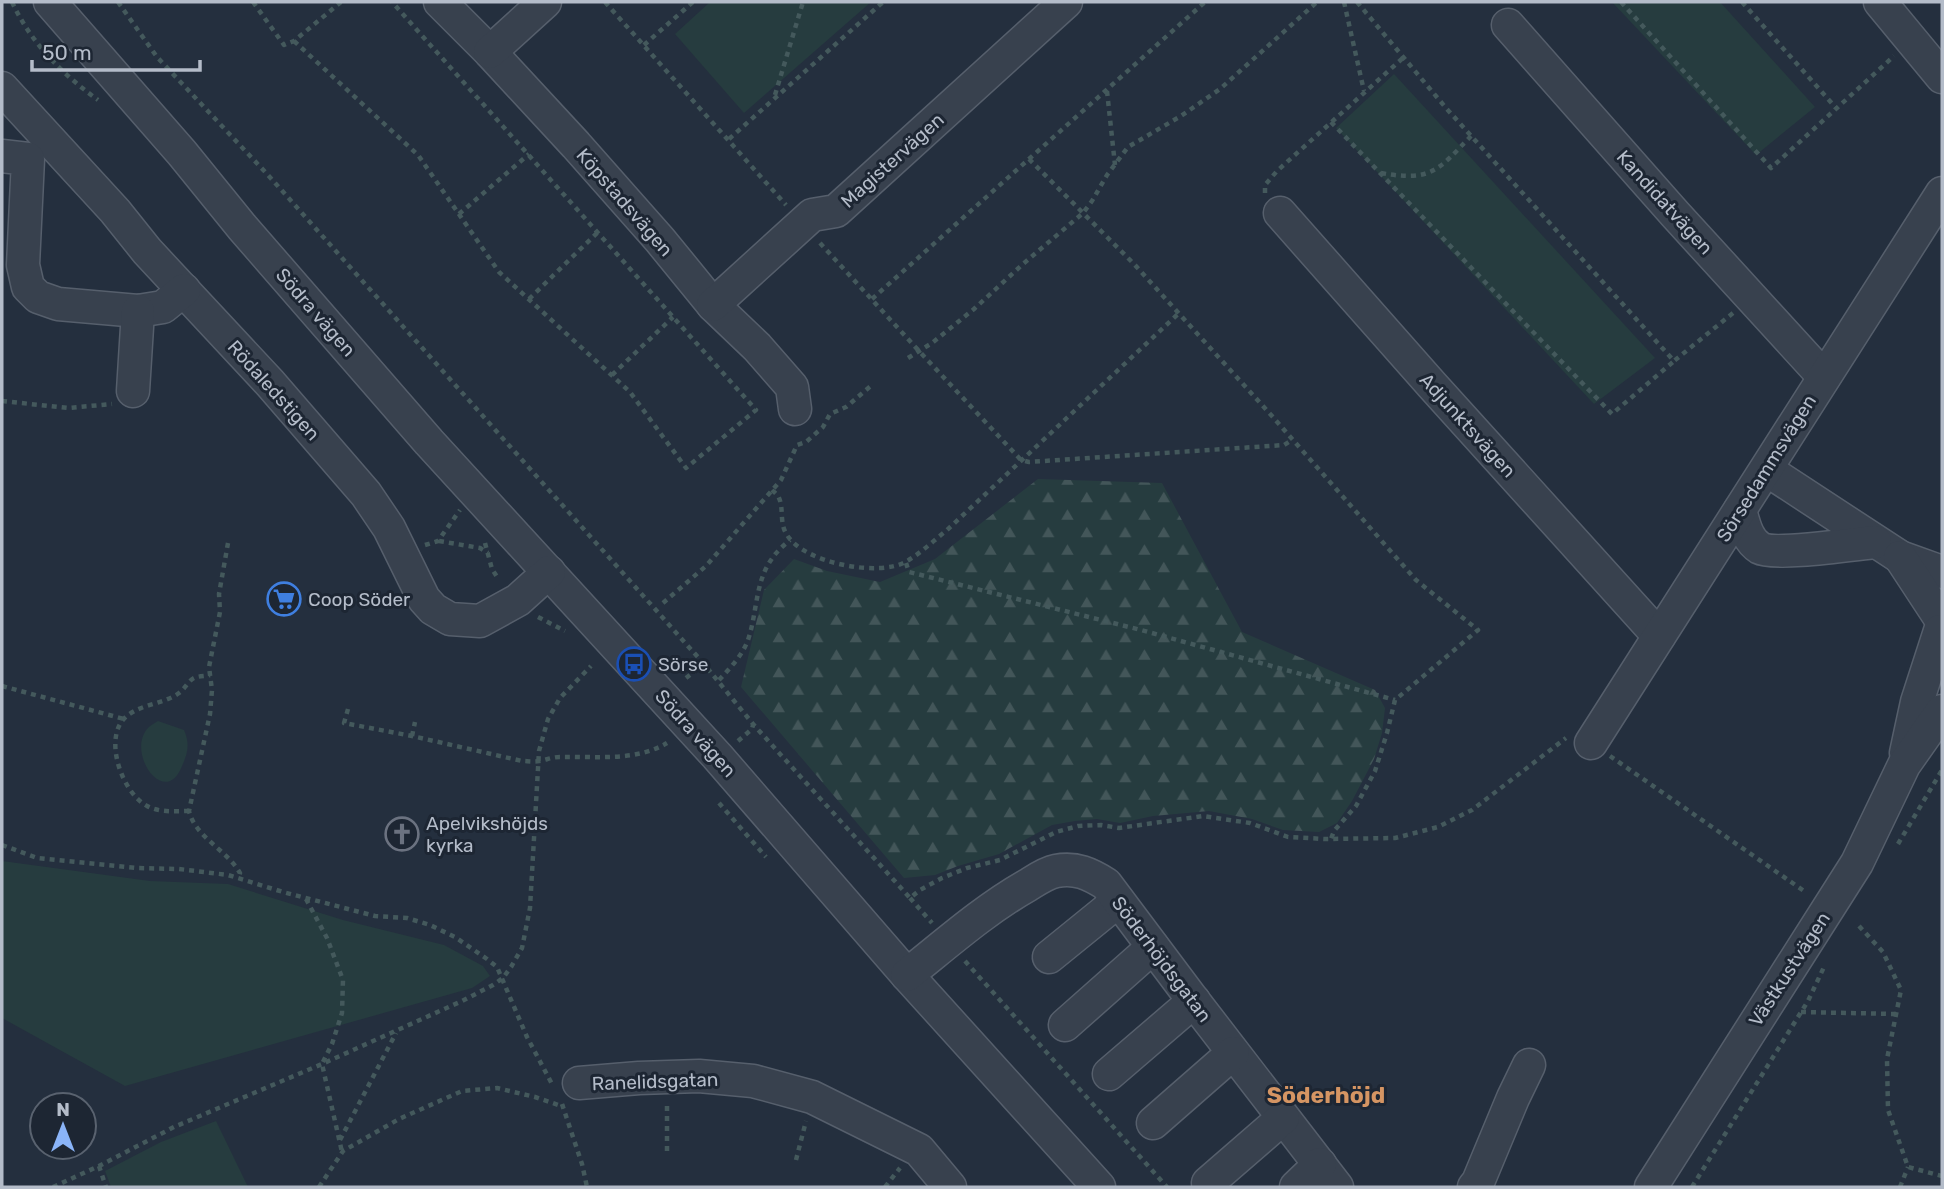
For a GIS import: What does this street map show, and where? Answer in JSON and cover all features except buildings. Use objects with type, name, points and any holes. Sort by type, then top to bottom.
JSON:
[{"type":"street","name":"Södra vägen","points":[[50,2],[438,452],[717,756],[907,975],[1100,1187]]},
{"type":"street","name":"Södra vägen","points":[[76,2],[138,81],[182,153]]},
{"type":"street","name":"Köpstadsvägen","points":[[440,2],[576,145],[660,240],[712,305],[757,347],[792,387],[795,410]]},
{"type":"street","points":[[490,52],[545,2]]},
{"type":"street","name":"Magistervägen","points":[[712,305],[812,215],[836,211],[1066,2]]},
{"type":"street","points":[[1880,2],[1942,77]]},
{"type":"street","name":"Kandidatvägen","points":[[1508,24],[1824,377]]},
{"type":"street","name":"Rödaledstigen","points":[[2,88],[27,153],[115,211],[147,251],[270,383],[366,494],[390,528],[424,599],[433,609],[450,619],[480,621],[518,600],[549,572]]},
{"type":"street","points":[[27,153],[23,265],[29,287],[38,297],[58,304],[138,311],[163,307],[184,290]]},
{"type":"street","name":"Sörsedammsvägen","points":[[1591,743],[1942,193]]},
{"type":"street","name":"Adjunktsvägen","points":[[1280,213],[1659,636]]},
{"type":"street","points":[[133,391],[138,311]]},
{"type":"street","points":[[1767,470],[1888,549],[1942,572]]},
{"type":"street","points":[[1740,510],[1752,541],[1763,550],[1888,549]]},
{"type":"street","points":[[1888,549],[1941,625]]},
{"type":"street","name":"Västkustvägen","points":[[1904,765],[1917,702],[1941,625]]},
{"type":"street","name":"Västkustvägen","points":[[1653,1180],[1857,863],[1904,765],[1942,711]]},
{"type":"street","name":"Söderhöjdsgatan","points":[[907,975],[1010,895],[1055,871],[1084,871],[1106,884],[1329,1175]]},
{"type":"street","points":[[1049,957],[1118,901]]},
{"type":"street","points":[[1065,1025],[1153,947]]},
{"type":"street","points":[[1109,1074],[1194,1002]]},
{"type":"street","points":[[1153,1123],[1233,1053]]},
{"type":"street","points":[[1474,1187],[1529,1065]]},
{"type":"street","name":"Ranelidsgatan","points":[[564,1094],[639,1077],[699,1076],[753,1081],[812,1097],[919,1150],[950,1187]]},
{"type":"street","points":[[1208,1184],[1283,1118]]},
{"type":"street","points":[[1296,1187],[1329,1175]]},
{"type":"path","points":[[118,2],[157,57],[268,174],[719,680],[753,724],[1167,1187]]},
{"type":"path","points":[[253,2],[284,45],[294,41],[341,2]]},
{"type":"path","points":[[294,41],[418,155],[499,272],[630,392],[686,468],[756,410],[392,2]]},
{"type":"path","points":[[644,45],[693,2]]},
{"type":"path","points":[[775,97],[803,2]]},
{"type":"path","points":[[729,139],[883,2]]},
{"type":"path","points":[[872,299],[1205,2]]},
{"type":"path","points":[[908,358],[932,343],[974,309],[1083,213],[1128,146],[1181,116],[1220,89],[1317,2]]},
{"type":"path","points":[[1344,2],[1364,91]]},
{"type":"path","points":[[1357,2],[1471,136],[1674,361]]},
{"type":"path","points":[[1620,2],[1771,168],[1912,40]]},
{"type":"path","points":[[1742,2],[1836,108]]},
{"type":"path","points":[[1280,213],[1265,195],[1265,185],[1331,121],[1405,57]]},
{"type":"path","points":[[1107,90],[1115,165]]},
{"type":"path","points":[[1331,121],[1612,414],[1751,298]]},
{"type":"path","points":[[1380,173],[1399,176],[1429,174],[1440,168],[1471,136]]},
{"type":"path","points":[[459,214],[528,154]]},
{"type":"path","points":[[1030,159],[1134,264],[1416,580],[1478,629],[1395,700],[1375,771],[1356,806],[1334,831],[1331,839]]},
{"type":"path","points":[[529,299],[598,232]]},
{"type":"path","points":[[772,490],[779,498],[785,533],[803,551],[826,561],[852,567],[879,568],[906,563],[946,531],[1178,314]]},
{"type":"path","points":[[612,375],[673,317]]},
{"type":"path","points":[[663,603],[706,566],[772,490],[780,480],[797,444],[806,442],[823,427],[831,414],[846,407],[873,384]]},
{"type":"path","points":[[2,401],[68,408],[106,406],[122,402],[133,391]]},
{"type":"path","points":[[1021,460],[1029,463],[1271,446],[1284,445],[1292,440]]},
{"type":"path","points":[[719,680],[740,657],[748,640],[765,569],[790,540]]},
{"type":"path","points":[[438,541],[480,548],[488,553]]},
{"type":"path","points":[[228,543],[221,581],[220,612],[209,667],[212,690],[210,714],[189,811],[191,819],[200,831],[236,865],[239,878]]},
{"type":"path","points":[[906,563],[909,572],[1141,629],[1395,700]]},
{"type":"path","points":[[686,678],[704,663]]},
{"type":"path","points":[[53,1187],[174,1127],[396,1031],[478,993],[503,978],[522,948],[527,927],[539,751],[548,719],[560,698],[591,666]]},
{"type":"path","points":[[189,811],[160,811],[146,806],[133,796],[117,762],[117,733],[124,719],[135,711],[178,694],[194,678],[210,675]]},
{"type":"path","points":[[2,686],[124,719]]},
{"type":"path","points":[[348,709],[344,723],[522,761],[643,754],[667,743]]},
{"type":"path","points":[[412,736],[415,722]]},
{"type":"path","points":[[910,898],[942,878],[967,868],[1000,860],[1056,832],[1078,826],[1101,825],[1119,828],[1203,816],[1250,823],[1288,837],[1395,838],[1438,827],[1472,810],[1575,731],[1804,891]]},
{"type":"path","points":[[2,845],[37,858],[228,875],[375,916],[407,918],[455,937],[487,958],[503,978],[527,1037],[564,1094],[587,1187]]},
{"type":"path","points":[[305,898],[327,938],[343,980],[342,1013],[323,1064],[342,1152]]},
{"type":"path","points":[[1859,926],[1883,952],[1901,989],[1887,1059],[1888,1110],[1909,1167],[1900,1187]]},
{"type":"path","points":[[1801,1012],[1896,1014]]},
{"type":"path","points":[[340,1141],[396,1031]]},
{"type":"path","points":[[667,1077],[667,1151]]},
{"type":"path","points":[[319,1187],[342,1152],[399,1119],[462,1091],[498,1088],[536,1097],[564,1094]]},
{"type":"path","points":[[796,1160],[812,1097]]},
{"type":"path","points":[[99,1166],[105,1186]]},
{"type":"path","points":[[1909,1167],[1942,1176]]},
{"type":"green space","points":[[710,2],[871,2],[744,113],[675,34]]},
{"type":"green space","points":[[1612,2],[1720,2],[1815,107],[1756,155]]},
{"type":"green space","points":[[1394,74],[1655,358],[1594,404],[1336,128]]},
{"type":"green space","points":[[1038,479],[1162,483],[1242,632],[1375,690],[1385,708],[1382,733],[1374,759],[1337,823],[1319,832],[1283,830],[1252,819],[1209,811],[1153,816],[1120,823],[1097,819],[1075,821],[1052,825],[999,854],[935,875],[904,878],[741,687],[764,590],[794,559],[827,571],[880,582],[935,559]]},
{"type":"green space","points":[[158,721],[184,730],[188,744],[182,766],[175,778],[166,782],[157,779],[150,772],[141,749],[143,737],[149,727]]},
{"type":"green space","points":[[2,861],[150,881],[228,884],[343,920],[444,945],[483,966],[490,976],[472,988],[125,1086],[2,1018]]},
{"type":"green space","points":[[216,1121],[248,1187],[111,1187],[105,1171],[161,1142]]},
{"type":"place","name":"Coop Söder","points":[[284,599]]},
{"type":"place","name":"Sörse","points":[[634,664]]},
{"type":"place","name":"Apelvikshöjds kyrka","points":[[402,834]]},
{"type":"district","name":"Söderhöjd","points":[[1326,1095]]}]
